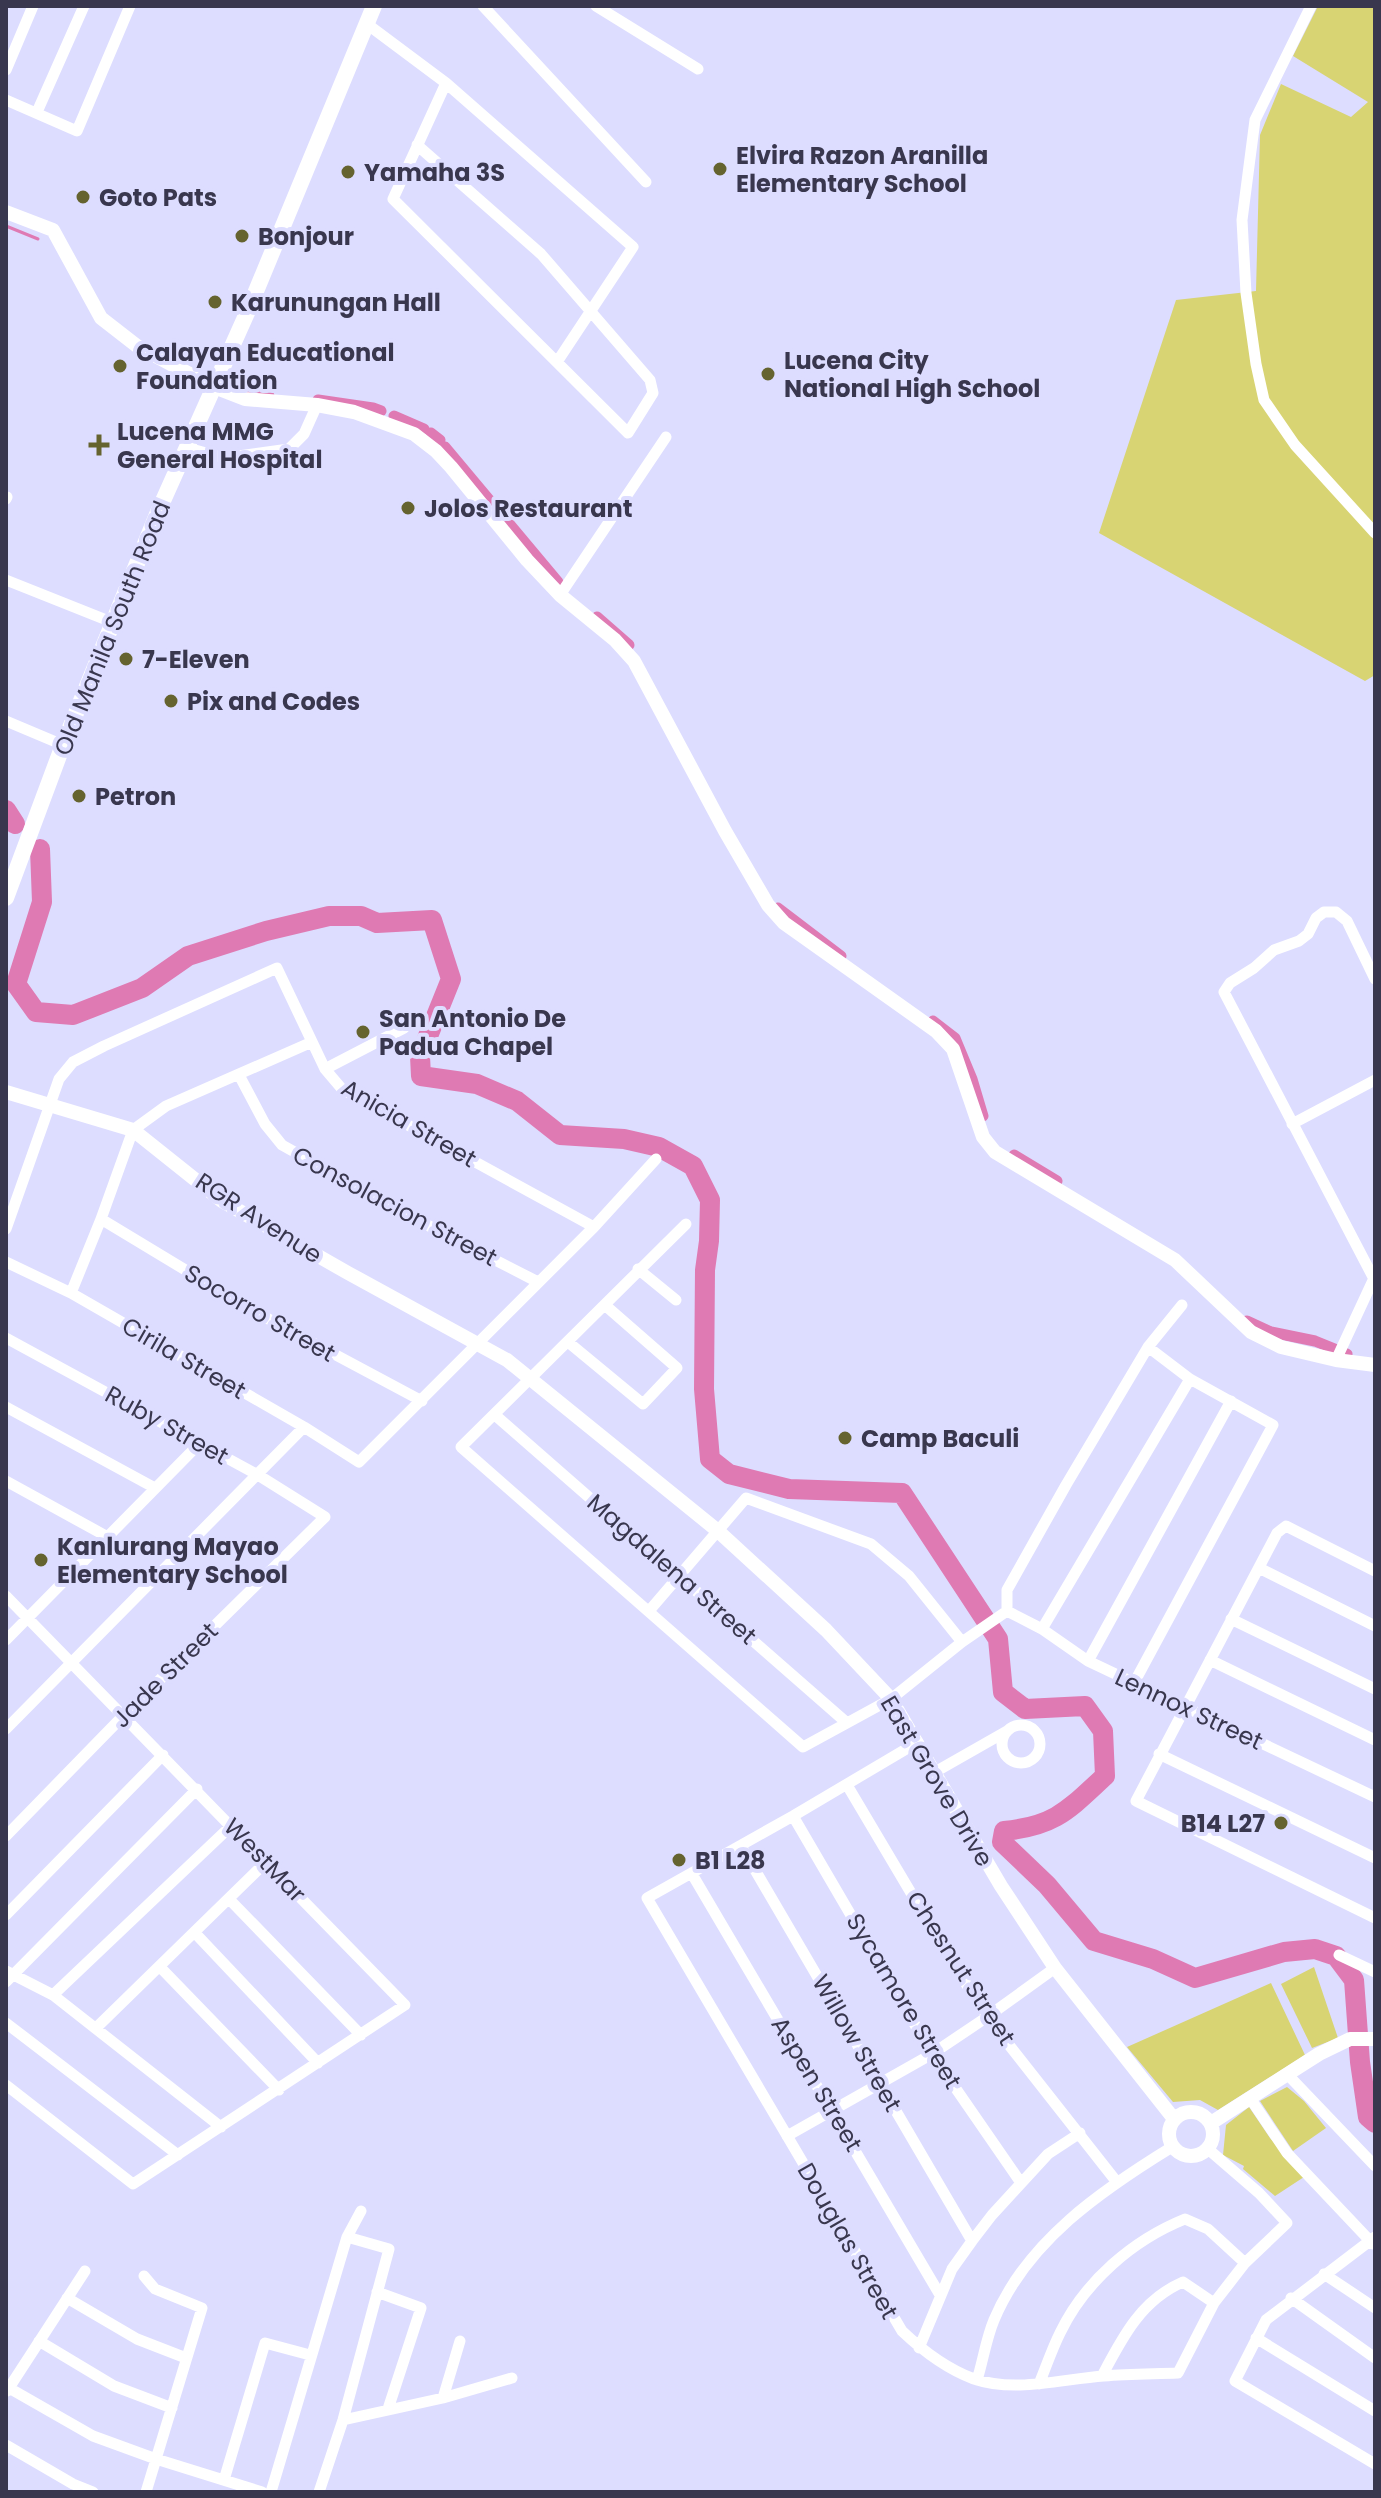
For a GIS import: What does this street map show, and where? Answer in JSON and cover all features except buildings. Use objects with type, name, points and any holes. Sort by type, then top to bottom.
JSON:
[{"type":"main road","name":"Old Manila South Road","points":[[6,898],[63,745],[158,512],[188,448],[374,6]]},
{"type":"street","points":[[6,70],[33,6]]},
{"type":"street","points":[[37,112],[84,6]]},
{"type":"street","points":[[6,100],[77,131],[130,6]]},
{"type":"street","points":[[483,6],[646,182]]},
{"type":"street","points":[[596,6],[698,69]]},
{"type":"street","points":[[1311,6],[1255,120],[1242,220],[1246,293],[1264,400],[1295,445],[1375,533]]},
{"type":"street","points":[[367,24],[446,83],[633,247],[557,362]]},
{"type":"street","points":[[417,145],[541,254],[650,380],[653,393],[628,433],[393,199],[417,145],[446,83]]},
{"type":"street","points":[[6,212],[53,230],[101,318],[137,346],[214,387],[245,399],[317,405],[354,412],[414,434],[436,451],[527,560],[560,595],[615,640],[634,661],[768,905],[784,923],[936,1031],[953,1049],[983,1137],[995,1152],[1175,1260],[1251,1332],[1281,1347],[1336,1360],[1375,1365]]},
{"type":"street","points":[[188,448],[224,458],[289,449],[304,434],[317,405]]},
{"type":"street","points":[[560,595],[666,437]]},
{"type":"street","points":[[6,580],[114,623]]},
{"type":"street","points":[[6,721],[63,745]]},
{"type":"street","points":[[1336,1360],[1374,1276],[1224,992],[1230,983],[1254,968],[1274,950],[1299,941],[1308,934],[1316,918],[1324,912],[1336,912],[1347,921],[1375,979]]},
{"type":"street","name":"Anicia Street","points":[[49,1105],[59,1079],[73,1062],[277,968],[325,1069],[342,1089],[594,1227]]},
{"type":"street","points":[[325,1069],[404,1028]]},
{"type":"street","points":[[71,1293],[133,1130],[166,1106],[312,1042]]},
{"type":"street","name":"Consolacion Street","points":[[239,1075],[265,1124],[282,1145],[400,1211],[538,1282]]},
{"type":"street","points":[[1292,1124],[1375,1080]]},
{"type":"street","name":"RGR Avenue","points":[[6,1092],[133,1130],[222,1201],[507,1360]]},
{"type":"street","points":[[6,1229],[49,1105]]},
{"type":"street","points":[[422,1401],[594,1227],[656,1159]]},
{"type":"street","name":"Socorro Street","points":[[101,1219],[250,1309],[422,1401]]},
{"type":"street","points":[[686,1224],[461,1447],[803,1747],[891,1699],[962,1642],[1007,1611],[1007,1590],[1148,1347],[1182,1305]]},
{"type":"street","name":"Cirila Street","points":[[6,1262],[71,1293],[359,1462],[422,1401]]},
{"type":"street","points":[[638,1269],[676,1300]]},
{"type":"street","points":[[568,1342],[643,1404],[677,1368],[606,1306]]},
{"type":"street","name":"Ruby Street","points":[[6,1338],[258,1475],[325,1517]]},
{"type":"street","points":[[1134,1683],[1273,1425],[1190,1379],[1148,1347]]},
{"type":"street","name":"East Grove Drive","points":[[507,1360],[718,1531],[826,1630],[891,1699],[1001,1886],[1055,1968],[1174,2119]]},
{"type":"street","points":[[1042,1629],[1190,1379]]},
{"type":"street","points":[[1088,1661],[1231,1401]]},
{"type":"street","points":[[6,1407],[155,1488]]},
{"type":"street","name":"Magdalena Street","points":[[495,1415],[847,1723]]},
{"type":"street","points":[[6,1729],[304,1427]]},
{"type":"street","points":[[6,1640],[200,1443]]},
{"type":"street","points":[[6,1481],[106,1536]]},
{"type":"street","points":[[649,1611],[746,1498],[871,1544],[909,1576],[962,1642]]},
{"type":"street","name":"Jade Street","points":[[6,1836],[325,1517]]},
{"type":"street","points":[[1375,1571],[1286,1526],[1277,1533],[1136,1801],[1375,1918]]},
{"type":"street","points":[[1259,1568],[1375,1626]]},
{"type":"street","name":"WestMar","points":[[6,1596],[405,2005],[361,2035]]},
{"type":"street","name":"Lennox Street","points":[[1007,1611],[1042,1629],[1088,1661],[1375,1797]]},
{"type":"street","points":[[1231,1619],[1375,1689]]},
{"type":"street","points":[[1210,1660],[1375,1740]]},
{"type":"street","points":[[935,1772],[1010,1729]]},
{"type":"street","points":[[692,1874],[918,1742]]},
{"type":"street","points":[[1159,1754],[1375,1858]]},
{"type":"street","points":[[6,1915],[163,1755]]},
{"type":"street","name":"Chesnut Street","points":[[847,1785],[987,2017],[1116,2181]]},
{"type":"street","points":[[197,1789],[9,1976],[53,1995],[221,2127]]},
{"type":"street","name":"Sycamore Street","points":[[793,1816],[932,2054],[1021,2183]]},
{"type":"street","points":[[53,1995],[232,1825]]},
{"type":"street","name":"Willow Street","points":[[741,1846],[972,2241]]},
{"type":"street","points":[[96,2028],[266,1862]]},
{"type":"street","name":"Douglas Street","points":[[692,1874],[647,1898],[902,2331],[919,2348],[977,2380],[1039,2384],[1102,2376],[1178,2373],[1214,2303]]},
{"type":"street","name":"Aspen Street","points":[[692,1874],[940,2295]]},
{"type":"street","points":[[6,2085],[133,2184],[361,2035],[229,1899]]},
{"type":"street","points":[[195,1933],[318,2063]]},
{"type":"street","points":[[1339,1955],[1375,1972]]},
{"type":"street","points":[[160,1967],[279,2090]]},
{"type":"street","points":[[787,2136],[932,2054],[1055,1968]]},
{"type":"street","points":[[6,2023],[178,2155]]},
{"type":"street","points":[[1211,2123],[1319,2054],[1363,2039]]},
{"type":"street","points":[[1288,2075],[1375,2166]]},
{"type":"street","points":[[1250,2098],[1288,2155],[1373,2241],[1291,2298],[1266,2320],[1235,2381],[1375,2464]]},
{"type":"street","points":[[1191,2112],[1202,2115],[1211,2123],[1213,2138],[1208,2149],[1190,2157],[1172,2147],[1169,2133],[1174,2119],[1191,2112]]},
{"type":"street","points":[[919,2348],[952,2269],[972,2241],[1048,2154],[1080,2133]]},
{"type":"street","points":[[977,2380],[993,2321],[1015,2282],[1049,2239],[1116,2181],[1172,2147]]},
{"type":"street","points":[[1102,2376],[1119,2343],[1142,2311],[1163,2291],[1183,2282],[1214,2303],[1245,2263],[1287,2223],[1259,2193],[1208,2149]]},
{"type":"street","points":[[271,2492],[347,2237],[361,2211]]},
{"type":"street","points":[[1039,2384],[1061,2330],[1091,2286],[1130,2249],[1161,2229],[1185,2219],[1208,2229],[1245,2263]]},
{"type":"street","points":[[319,2492],[343,2420],[389,2249],[347,2237]]},
{"type":"street","points":[[85,2271],[8,2390],[93,2436],[262,2492]]},
{"type":"street","points":[[1324,2274],[1375,2308]]},
{"type":"street","points":[[144,2276],[155,2289],[202,2308],[146,2492]]},
{"type":"street","points":[[377,2292],[421,2308],[388,2409]]},
{"type":"street","points":[[67,2298],[137,2339],[186,2358]]},
{"type":"street","points":[[1291,2298],[1375,2358]]},
{"type":"street","points":[[1256,2338],[1375,2411]]},
{"type":"street","points":[[39,2341],[114,2386],[172,2408]]},
{"type":"street","points":[[443,2398],[460,2341]]},
{"type":"street","points":[[224,2480],[265,2343],[310,2355]]},
{"type":"street","points":[[343,2420],[443,2398],[512,2378]]},
{"type":"street","points":[[6,2445],[73,2484],[93,2492]]},
{"type":"shaded area","points":[[1318,6],[1375,6],[1375,675],[1365,681],[1099,533],[1176,300],[1256,291],[1260,135],[1281,84],[1351,117],[1368,102],[1293,56]]},
{"type":"shaded area","points":[[1314,1967],[1338,2038],[1312,2048],[1281,1984]]},
{"type":"shaded area","points":[[1271,1983],[1305,2055],[1218,2110],[1200,2100],[1173,2102],[1127,2047]]},
{"type":"shaded area","points":[[1287,2087],[1304,2101],[1326,2128],[1293,2151],[1260,2101]]},
{"type":"shaded area","points":[[1249,2107],[1270,2138],[1304,2177],[1275,2196],[1243,2169],[1244,2166],[1223,2155],[1226,2125]]},
{"type":"waterway","points":[[6,226],[38,239]]},
{"type":"waterway","points":[[231,384],[269,396]]},
{"type":"waterway","points":[[318,400],[381,411]]},
{"type":"waterway","points":[[394,416],[424,429]]},
{"type":"waterway","points":[[431,433],[440,440]]},
{"type":"waterway","points":[[445,447],[558,582]]},
{"type":"waterway","points":[[597,617],[629,645]]},
{"type":"waterway","points":[[6,810],[15,824]]},
{"type":"waterway","points":[[40,849],[42,902],[16,984],[36,1012],[73,1015],[142,988],[188,956],[266,931],[329,916],[361,916],[377,923],[432,920],[451,979],[420,1056],[421,1076],[477,1084],[517,1101],[560,1135],[624,1139],[659,1147],[693,1166],[710,1200],[705,1270],[704,1389],[710,1459],[729,1474],[789,1489],[902,1493],[998,1639],[1003,1692],[1025,1709],[1085,1706],[1103,1731],[1105,1776],[1071,1807],[1049,1820],[1004,1831],[1002,1842],[1047,1885],[1094,1941],[1153,1959],[1195,1978],[1284,1952],[1315,1949],[1336,1956],[1354,1980],[1368,2117],[1375,2123]]},
{"type":"waterway","points":[[778,908],[841,956]]},
{"type":"waterway","points":[[933,1021],[955,1038],[983,1116]]},
{"type":"waterway","points":[[1014,1155],[1057,1181]]},
{"type":"waterway","points":[[1247,1321],[1271,1332],[1315,1341],[1347,1354]]},
{"type":"place","name":"Elvira Razon Aranilla Elementary School","points":[[720,169]]},
{"type":"place","name":"Yamaha 3S","points":[[348,172]]},
{"type":"place","name":"Goto Pats","points":[[83,197]]},
{"type":"place","name":"Bonjour","points":[[242,236]]},
{"type":"place","name":"Karunungan Hall","points":[[215,302]]},
{"type":"place","name":"Calayan Educational Foundation","points":[[120,366]]},
{"type":"place","name":"Lucena City National High School","points":[[768,374]]},
{"type":"place","name":"Lucena MMG General Hospital","points":[[99,445]]},
{"type":"place","name":"Jolos Restaurant","points":[[408,508]]},
{"type":"place","name":"7-Eleven","points":[[126,659]]},
{"type":"place","name":"Pix and Codes","points":[[171,701]]},
{"type":"place","name":"Petron","points":[[79,796]]},
{"type":"place","name":"San Antonio De Padua Chapel","points":[[363,1032]]},
{"type":"place","name":"Camp Baculi","points":[[845,1438]]},
{"type":"place","name":"Kanlurang Mayao Elementary School","points":[[41,1560]]},
{"type":"place","name":"B14 L27","points":[[1281,1823]]},
{"type":"place","name":"B1 L28","points":[[679,1860]]}]
